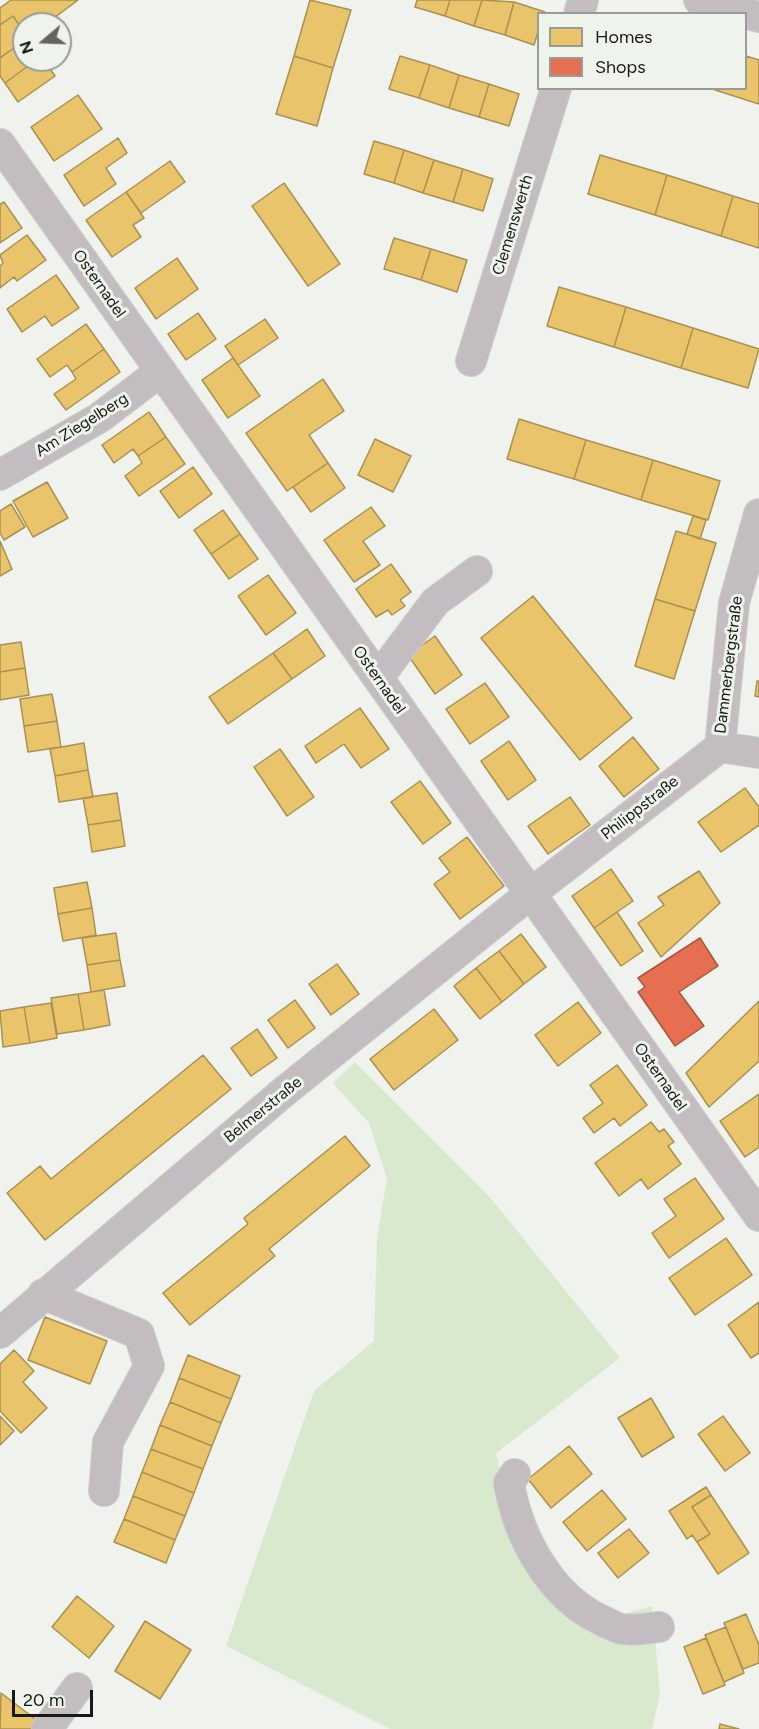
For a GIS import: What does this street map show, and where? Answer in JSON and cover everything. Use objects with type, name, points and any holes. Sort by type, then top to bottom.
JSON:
[{"type":"street","points":[[699,0],[741,12]]},
{"type":"street","name":"Clemenswerth","points":[[471,361],[555,90]]},
{"type":"street","name":"Osternadel","points":[[0,144],[759,1216]]},
{"type":"street","name":"Am Ziegelberg","points":[[0,475],[99,418],[161,371]]},
{"type":"street","name":"Dammerbergstraße","points":[[720,747],[734,603],[759,514]]},
{"type":"street","points":[[378,678],[435,602],[477,571]]},
{"type":"street","points":[[720,747],[759,753]]},
{"type":"street","name":"Philippstraße","points":[[530,894],[720,747]]},
{"type":"street","name":"Belmerstraße","points":[[0,1333],[43,1294],[286,1090],[530,894]]},
{"type":"street","points":[[43,1294],[140,1334],[149,1366],[108,1442],[104,1491]]},
{"type":"street","points":[[515,1474],[509,1483],[512,1500],[541,1567],[561,1591],[592,1616],[621,1629],[659,1628]]},
{"type":"street","points":[[47,1729],[77,1688]]},
{"type":"green space","points":[[355,1062],[488,1195],[620,1358],[496,1453],[505,1492],[592,1623],[652,1606],[660,1694],[652,1729],[390,1729],[226,1646],[314,1391],[374,1341],[377,1237],[387,1179],[369,1123],[333,1083]]},
{"type":"building: Homes","points":[[11,0],[78,0],[62,12],[12,12],[12,17],[0,25],[0,8]]},
{"type":"building: Homes","points":[[310,0],[351,10],[333,68],[294,56]]},
{"type":"building: Homes","points":[[417,0],[450,0],[445,16],[415,7]]},
{"type":"building: Homes","points":[[450,0],[482,0],[474,26],[445,16]]},
{"type":"building: Homes","points":[[482,0],[514,2],[505,35],[474,26]]},
{"type":"building: Homes","points":[[514,2],[545,12],[537,12],[537,35],[534,45],[505,35]]},
{"type":"building: Homes","points":[[12,17],[12,50],[0,58],[0,25]]},
{"type":"building: Homes","points":[[12,50],[12,72],[20,72],[5,83],[0,76],[0,58]]},
{"type":"building: Homes","points":[[294,56],[333,68],[317,126],[276,114]]},
{"type":"building: Homes","points":[[400,56],[430,65],[419,98],[389,89]]},
{"type":"building: Homes","points":[[747,56],[759,60],[759,104],[715,90],[747,90]]},
{"type":"building: Homes","points":[[430,65],[459,75],[449,108],[419,98]]},
{"type":"building: Homes","points":[[20,72],[52,72],[55,76],[18,102],[5,83]]},
{"type":"building: Homes","points":[[459,75],[489,84],[479,117],[449,108]]},
{"type":"building: Homes","points":[[489,84],[519,94],[509,126],[479,117]]},
{"type":"building: Homes","points":[[78,95],[102,129],[54,161],[31,127]]},
{"type":"building: Homes","points":[[118,138],[127,153],[106,168],[116,184],[84,206],[64,175]]},
{"type":"building: Homes","points":[[374,141],[404,150],[394,183],[364,174]]},
{"type":"building: Homes","points":[[404,150],[434,160],[423,193],[394,183]]},
{"type":"building: Homes","points":[[600,155],[667,175],[655,215],[588,194]]},
{"type":"building: Homes","points":[[434,160],[463,169],[453,202],[423,193]]},
{"type":"building: Homes","points":[[170,161],[185,182],[141,213],[126,192]]},
{"type":"building: Homes","points":[[463,169],[493,179],[483,211],[453,202]]},
{"type":"building: Homes","points":[[667,175],[733,196],[721,236],[655,215]]},
{"type":"building: Homes","points":[[284,183],[340,264],[308,286],[252,206]]},
{"type":"building: Homes","points":[[126,192],[144,218],[133,225],[141,237],[112,257],[86,220]]},
{"type":"building: Homes","points":[[733,196],[759,204],[759,248],[721,236]]},
{"type":"building: Homes","points":[[4,202],[22,228],[0,243],[0,204]]},
{"type":"building: Homes","points":[[27,235],[46,260],[17,281],[14,277],[0,288],[0,266],[3,263],[0,255]]},
{"type":"building: Homes","points":[[394,238],[431,249],[421,280],[384,269]]},
{"type":"building: Homes","points":[[431,249],[467,260],[457,292],[421,280]]},
{"type":"building: Homes","points":[[177,258],[198,289],[156,319],[135,288]]},
{"type":"building: Homes","points":[[56,275],[79,308],[52,326],[45,316],[22,332],[7,309]]},
{"type":"building: Homes","points":[[559,287],[626,307],[614,347],[547,326]]},
{"type":"building: Homes","points":[[626,307],[693,328],[681,368],[614,347]]},
{"type":"building: Homes","points":[[198,313],[216,339],[186,360],[168,334]]},
{"type":"building: Homes","points":[[265,319],[278,338],[238,365],[225,346]]},
{"type":"building: Homes","points":[[86,324],[104,349],[72,372],[67,365],[50,377],[37,359]]},
{"type":"building: Homes","points":[[693,328],[759,349],[748,388],[681,368]]},
{"type":"building: Homes","points":[[104,349],[120,372],[66,410],[54,394],[76,379],[72,372]]},
{"type":"building: Homes","points":[[233,358],[260,396],[228,418],[202,380]]},
{"type":"building: Homes","points":[[323,379],[344,411],[309,435],[328,463],[287,491],[246,433]]},
{"type":"building: Homes","points":[[149,412],[166,437],[138,456],[133,449],[114,463],[102,445]]},
{"type":"building: Homes","points":[[519,419],[586,440],[574,479],[507,459]]},
{"type":"building: Homes","points":[[166,437],[185,464],[139,496],[125,476],[142,463],[138,456]]},
{"type":"building: Homes","points":[[375,439],[411,456],[393,492],[358,475]]},
{"type":"building: Homes","points":[[586,440],[653,460],[641,500],[574,479]]},
{"type":"building: Homes","points":[[653,460],[720,481],[708,520],[641,500]]},
{"type":"building: Homes","points":[[328,463],[345,488],[311,512],[293,487]]},
{"type":"building: Homes","points":[[193,467],[212,494],[179,518],[160,491]]},
{"type":"building: Homes","points":[[47,482],[68,518],[33,537],[13,501]]},
{"type":"building: Homes","points":[[11,504],[25,527],[4,540],[0,533],[0,511]]},
{"type":"building: Homes","points":[[371,507],[385,526],[363,541],[380,565],[354,582],[324,540]]},
{"type":"building: Homes","points":[[223,510],[240,534],[211,554],[194,530]]},
{"type":"building: Homes","points":[[693,516],[706,520],[700,539],[687,534]]},
{"type":"building: Homes","points":[[676,531],[716,543],[695,611],[655,599]]},
{"type":"building: Homes","points":[[240,534],[258,559],[229,579],[211,554]]},
{"type":"building: Homes","points":[[0,541],[12,569],[0,576]]},
{"type":"building: Homes","points":[[391,564],[411,592],[400,600],[405,606],[392,615],[388,610],[376,617],[356,589]]},
{"type":"building: Homes","points":[[268,575],[296,613],[266,635],[238,596]]},
{"type":"building: Homes","points":[[533,596],[632,718],[580,760],[481,638]]},
{"type":"building: Homes","points":[[655,599],[695,611],[674,679],[635,666]]},
{"type":"building: Homes","points":[[307,629],[325,656],[292,679],[273,653]]},
{"type":"building: Homes","points":[[435,636],[462,675],[435,694],[408,655]]},
{"type":"building: Homes","points":[[21,642],[25,668],[0,672],[0,645]]},
{"type":"building: Homes","points":[[273,653],[292,679],[228,724],[209,697]]},
{"type":"building: Homes","points":[[25,668],[29,695],[0,700],[0,672]]},
{"type":"building: Homes","points":[[757,681],[759,681],[759,697],[755,696]]},
{"type":"building: Homes","points":[[485,683],[509,717],[470,744],[446,709]]},
{"type":"building: Homes","points":[[52,694],[57,721],[24,726],[20,699]]},
{"type":"building: Homes","points":[[360,708],[389,749],[361,768],[344,744],[316,763],[305,746]]},
{"type":"building: Homes","points":[[57,721],[61,747],[28,752],[24,726]]},
{"type":"building: Homes","points":[[633,737],[659,769],[624,797],[599,766]]},
{"type":"building: Homes","points":[[509,741],[536,780],[508,800],[481,761]]},
{"type":"building: Homes","points":[[84,743],[88,770],[55,776],[50,749]]},
{"type":"building: Homes","points":[[280,749],[314,797],[287,816],[254,767]]},
{"type":"building: Homes","points":[[88,770],[93,797],[59,802],[55,776]]},
{"type":"building: Homes","points":[[420,781],[451,823],[423,844],[391,802]]},
{"type":"building: Homes","points":[[745,788],[759,807],[759,825],[721,852],[698,822]]},
{"type":"building: Homes","points":[[117,793],[121,820],[88,825],[83,798]]},
{"type":"building: Homes","points":[[570,797],[590,825],[548,854],[528,826]]},
{"type":"building: Homes","points":[[121,820],[125,846],[92,852],[88,825]]},
{"type":"building: Homes","points":[[467,837],[504,886],[460,919],[434,884],[450,872],[439,858]]},
{"type":"building: Homes","points":[[611,869],[633,901],[594,928],[572,896]]},
{"type":"building: Homes","points":[[699,871],[720,903],[661,957],[638,923],[664,905],[658,897]]},
{"type":"building: Homes","points":[[87,882],[92,908],[58,914],[54,888]]},
{"type":"building: Homes","points":[[92,908],[96,935],[63,941],[58,914]]},
{"type":"building: Homes","points":[[617,912],[643,951],[621,966],[594,928]]},
{"type":"building: Homes","points":[[116,933],[120,960],[87,965],[82,938]]},
{"type":"building: Homes","points":[[521,934],[546,967],[524,984],[499,951]]},
{"type":"building: Homes","points":[[499,951],[524,984],[502,1002],[476,968]]},
{"type":"building: Homes","points":[[120,960],[125,986],[91,992],[87,965]]},
{"type":"building: Homes","points":[[337,964],[359,994],[331,1015],[309,984]]},
{"type":"building: Homes","points":[[476,968],[502,1002],[480,1019],[454,986]]},
{"type":"building: Homes","points":[[104,990],[110,1025],[84,1030],[78,994]]},
{"type":"building: Homes","points":[[78,994],[84,1030],[57,1034],[51,998]]},
{"type":"building: Homes","points":[[295,1000],[315,1028],[288,1048],[268,1020]]},
{"type":"building: Homes","points":[[759,1001],[759,1061],[709,1107],[686,1073]]},
{"type":"building: Homes","points":[[578,1002],[601,1033],[558,1066],[535,1035]]},
{"type":"building: Homes","points":[[51,1003],[57,1038],[30,1043],[24,1007]]},
{"type":"building: Homes","points":[[24,1007],[30,1043],[3,1047],[0,1011]]},
{"type":"building: Homes","points":[[434,1009],[458,1040],[394,1090],[370,1059]]},
{"type":"building: Homes","points":[[257,1029],[277,1058],[251,1076],[231,1048]]},
{"type":"building: Homes","points":[[203,1055],[231,1089],[45,1240],[7,1193],[40,1166],[51,1179]]},
{"type":"building: Homes","points":[[617,1065],[647,1105],[620,1126],[614,1118],[594,1133],[583,1118],[603,1103],[590,1085]]},
{"type":"building: Homes","points":[[759,1094],[759,1147],[745,1157],[720,1121]]},
{"type":"building: Homes","points":[[651,1122],[659,1132],[664,1129],[674,1142],[668,1146],[681,1164],[648,1189],[641,1179],[619,1196],[595,1163]]},
{"type":"building: Homes","points":[[345,1136],[370,1166],[269,1249],[275,1256],[190,1325],[163,1293],[248,1224],[244,1218]]},
{"type":"building: Homes","points":[[695,1178],[724,1219],[669,1258],[652,1233],[676,1216],[664,1199]]},
{"type":"building: Homes","points":[[726,1238],[752,1275],[695,1315],[669,1278]]},
{"type":"building: Homes","points":[[759,1302],[759,1353],[751,1358],[728,1325]]},
{"type":"building: Homes","points":[[45,1317],[107,1341],[90,1384],[28,1360]]},
{"type":"building: Homes","points":[[14,1350],[34,1371],[23,1382],[47,1408],[21,1433],[0,1411],[0,1364]]},
{"type":"building: Homes","points":[[188,1355],[240,1376],[231,1399],[179,1378]]},
{"type":"building: Homes","points":[[179,1378],[231,1399],[221,1423],[170,1402]]},
{"type":"building: Homes","points":[[651,1398],[674,1437],[642,1457],[618,1418]]},
{"type":"building: Homes","points":[[170,1402],[221,1423],[212,1446],[160,1425]]},
{"type":"building: Homes","points":[[0,1416],[14,1431],[0,1445]]},
{"type":"building: Homes","points":[[723,1416],[750,1453],[725,1471],[698,1434]]},
{"type":"building: Homes","points":[[160,1425],[212,1446],[203,1469],[151,1449]]},
{"type":"building: Homes","points":[[569,1446],[592,1474],[551,1508],[528,1479]]},
{"type":"building: Homes","points":[[151,1449],[203,1469],[194,1493],[142,1472]]},
{"type":"building: Homes","points":[[142,1472],[194,1493],[185,1516],[133,1496]]},
{"type":"building: Homes","points":[[706,1487],[711,1495],[692,1507],[710,1534],[697,1542],[692,1535],[687,1539],[669,1511]]},
{"type":"building: Homes","points":[[602,1490],[626,1519],[587,1551],[563,1522]]},
{"type":"building: Homes","points":[[711,1495],[749,1553],[718,1574],[697,1542],[710,1534],[692,1507]]},
{"type":"building: Homes","points":[[133,1496],[185,1516],[175,1540],[124,1519]]},
{"type":"building: Homes","points":[[124,1519],[175,1540],[166,1563],[114,1542]]},
{"type":"building: Homes","points":[[629,1529],[649,1553],[618,1578],[598,1553]]},
{"type":"building: Homes","points":[[77,1596],[114,1626],[89,1658],[52,1627]]},
{"type":"building: Homes","points":[[746,1614],[759,1645],[759,1663],[743,1669],[724,1623]]},
{"type":"building: Homes","points":[[145,1621],[191,1650],[160,1699],[115,1671]]},
{"type":"building: Homes","points":[[726,1627],[744,1673],[724,1682],[705,1635]]},
{"type":"building: Homes","points":[[706,1638],[725,1685],[703,1694],[684,1647]]},
{"type":"building: Homes","points":[[1,1693],[38,1721],[32,1729],[0,1729]]},
{"type":"building: Homes","points":[[720,1724],[739,1729],[719,1729]]},
{"type":"building: Shops","points":[[700,938],[718,966],[679,992],[704,1026],[675,1046],[638,992],[645,987],[638,978]]}]
